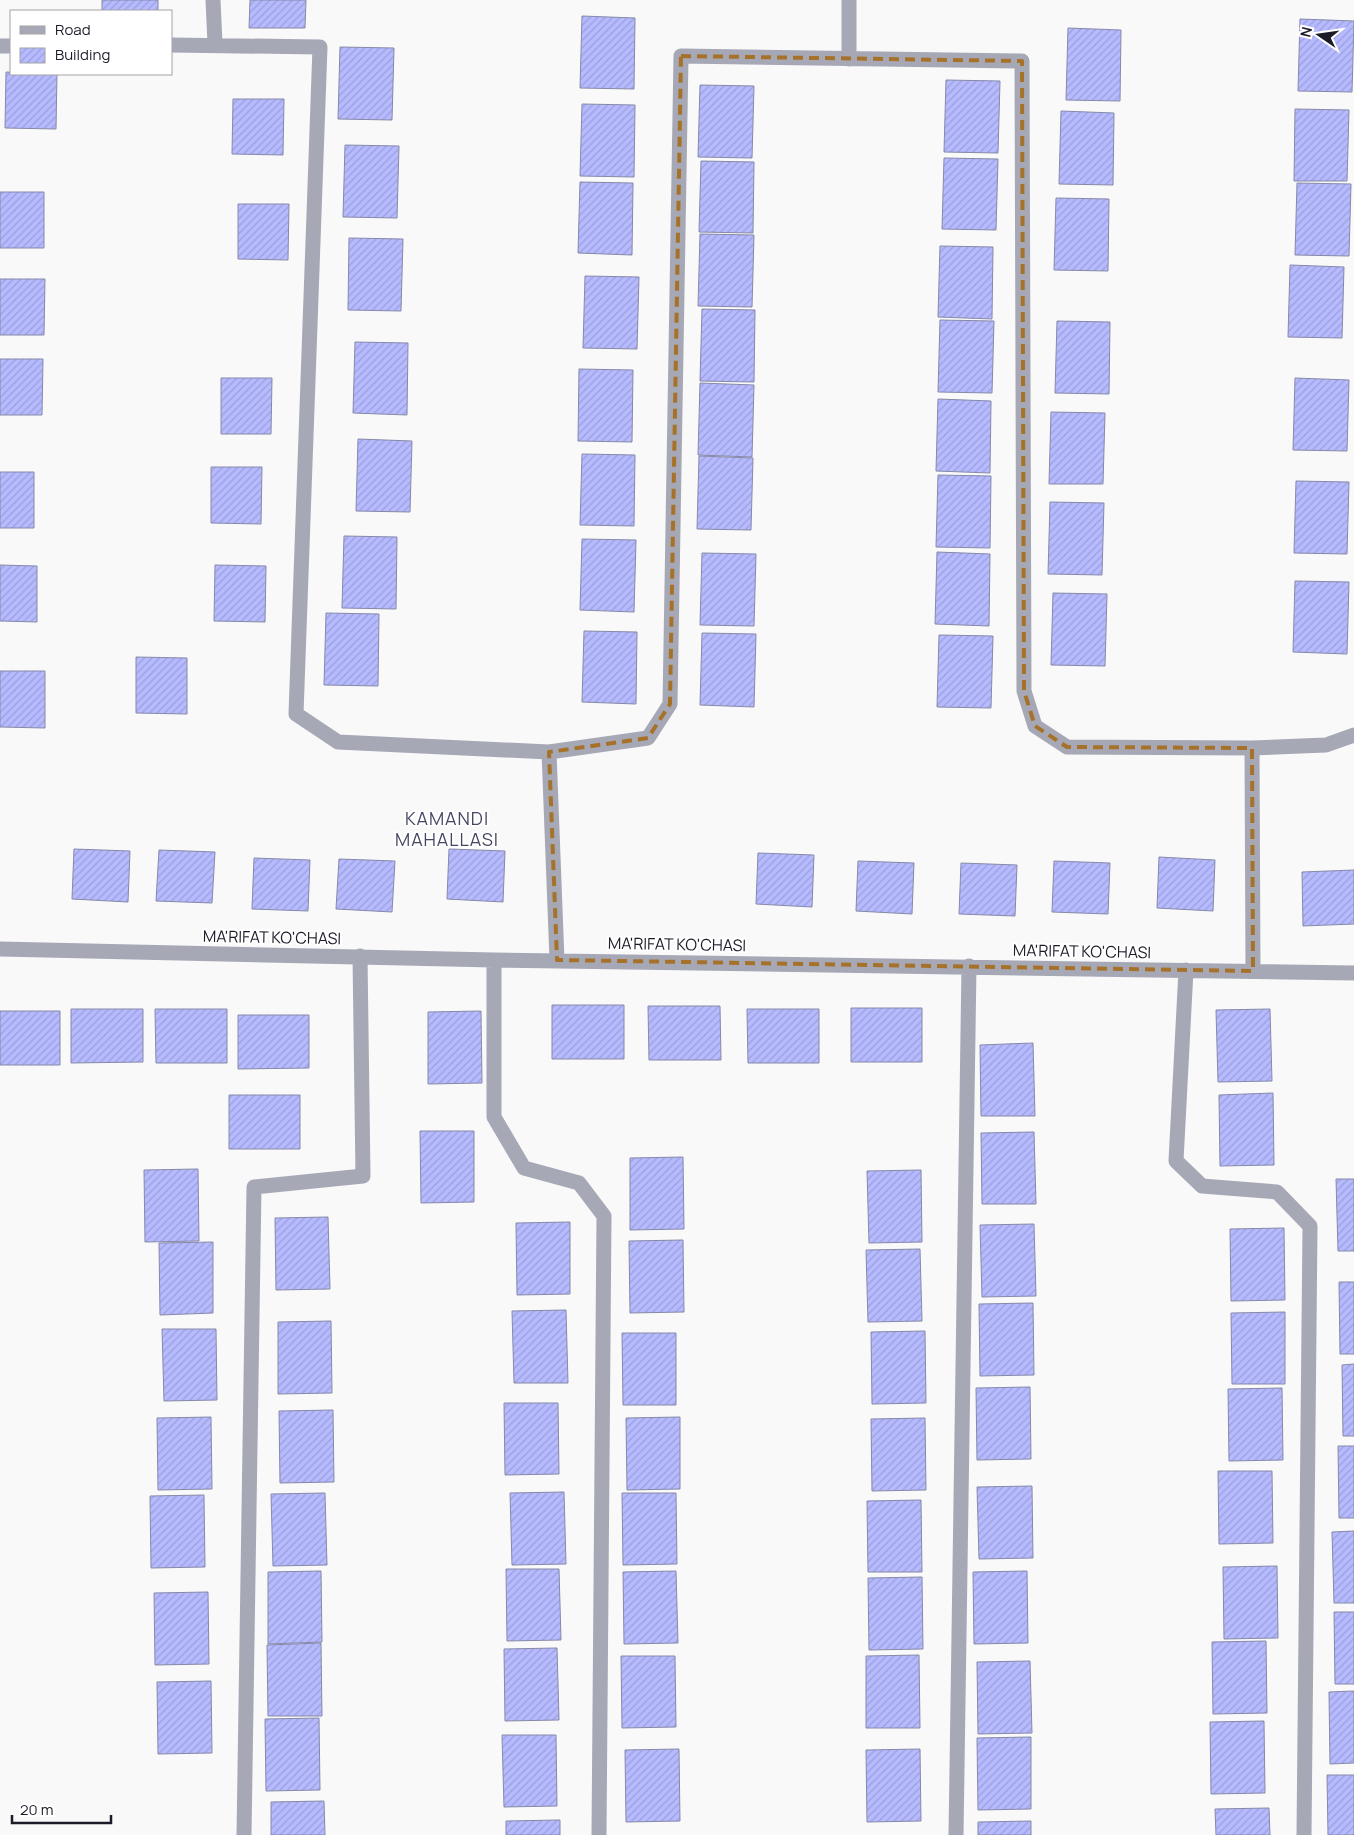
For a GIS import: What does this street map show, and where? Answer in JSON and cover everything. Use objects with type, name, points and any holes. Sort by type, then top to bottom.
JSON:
[{"type":"street","points":[[213,0],[215,44]]},
{"type":"street","points":[[849,0],[849,58]]},
{"type":"street","points":[[172,44],[320,47],[296,714],[338,742],[549,752],[648,738],[670,704],[681,56],[1022,60],[1024,691],[1035,726],[1067,746],[1252,748],[1326,745],[1354,735]]},
{"type":"street","points":[[1252,748],[1253,971]]},
{"type":"street","points":[[549,752],[557,960]]},
{"type":"street","name":"MA'RIFAT KO'CHASI","points":[[0,949],[494,960],[1354,973]]},
{"type":"street","points":[[244,1835],[254,1187],[363,1176],[360,956]]},
{"type":"street","points":[[494,960],[494,1117],[524,1168],[579,1183],[604,1216],[599,1835]]},
{"type":"street","points":[[956,1835],[969,966]]},
{"type":"street","points":[[1186,970],[1176,1161],[1202,1186],[1278,1192],[1310,1226],[1304,1835]]},
{"type":"highlighted area","points":[[681,56],[1022,61],[1024,691],[1035,726],[1067,747],[1252,748],[1253,971],[557,960],[549,752],[648,738],[670,704]]},
{"type":"building","points":[[102,0],[158,0],[158,10],[102,10]]},
{"type":"building","points":[[250,0],[306,0],[305,28],[249,28]]},
{"type":"building","points":[[582,16],[635,18],[634,89],[580,88]]},
{"type":"building","points":[[1300,19],[1354,21],[1352,92],[1298,91]]},
{"type":"building","points":[[1068,28],[1121,30],[1120,101],[1066,100]]},
{"type":"building","points":[[340,47],[394,48],[392,120],[338,119]]},
{"type":"building","points":[[6,72],[10,72],[10,75],[57,75],[56,129],[5,128]]},
{"type":"building","points":[[946,80],[1000,81],[998,153],[944,152]]},
{"type":"building","points":[[700,85],[754,86],[752,158],[698,157]]},
{"type":"building","points":[[233,99],[284,99],[283,155],[232,154]]},
{"type":"building","points":[[582,104],[635,105],[634,177],[580,176]]},
{"type":"building","points":[[1295,109],[1349,110],[1347,181],[1294,181]]},
{"type":"building","points":[[1061,111],[1114,113],[1113,185],[1059,184]]},
{"type":"building","points":[[345,145],[399,146],[397,218],[343,217]]},
{"type":"building","points":[[944,158],[998,159],[996,230],[942,229]]},
{"type":"building","points":[[701,161],[754,162],[753,233],[699,232]]},
{"type":"building","points":[[580,182],[633,183],[632,255],[578,253]]},
{"type":"building","points":[[1297,183],[1351,184],[1349,256],[1295,255]]},
{"type":"building","points":[[0,192],[44,192],[44,248],[0,248]]},
{"type":"building","points":[[1056,198],[1109,199],[1108,271],[1054,270]]},
{"type":"building","points":[[238,204],[289,204],[288,260],[238,259]]},
{"type":"building","points":[[700,234],[754,235],[752,307],[698,306]]},
{"type":"building","points":[[349,238],[403,239],[401,311],[348,310]]},
{"type":"building","points":[[940,246],[993,247],[992,319],[938,317]]},
{"type":"building","points":[[1290,265],[1344,267],[1342,338],[1288,337]]},
{"type":"building","points":[[585,276],[639,277],[637,349],[583,348]]},
{"type":"building","points":[[0,279],[45,279],[44,335],[0,335]]},
{"type":"building","points":[[702,309],[755,310],[754,382],[700,381]]},
{"type":"building","points":[[940,320],[994,321],[992,393],[938,392]]},
{"type":"building","points":[[1057,321],[1110,322],[1109,394],[1055,393]]},
{"type":"building","points":[[355,342],[408,343],[407,415],[353,413]]},
{"type":"building","points":[[0,359],[43,359],[42,415],[0,415]]},
{"type":"building","points":[[579,369],[633,370],[632,442],[578,441]]},
{"type":"building","points":[[221,378],[272,378],[271,434],[221,434]]},
{"type":"building","points":[[1295,378],[1349,380],[1347,451],[1293,450]]},
{"type":"building","points":[[700,383],[754,385],[752,457],[698,455]]},
{"type":"building","points":[[938,399],[991,401],[990,473],[936,471]]},
{"type":"building","points":[[1051,412],[1105,413],[1103,484],[1049,484]]},
{"type":"building","points":[[358,439],[412,441],[410,512],[356,511]]},
{"type":"building","points":[[582,454],[635,455],[634,526],[580,525]]},
{"type":"building","points":[[699,456],[753,458],[751,530],[697,529]]},
{"type":"building","points":[[211,467],[262,467],[261,524],[211,523]]},
{"type":"building","points":[[0,472],[34,472],[34,528],[0,528]]},
{"type":"building","points":[[938,475],[991,476],[990,548],[936,547]]},
{"type":"building","points":[[1296,481],[1349,482],[1347,554],[1294,553]]},
{"type":"building","points":[[1050,502],[1104,503],[1102,575],[1048,574]]},
{"type":"building","points":[[344,536],[397,537],[396,609],[342,608]]},
{"type":"building","points":[[582,539],[636,540],[634,612],[580,610]]},
{"type":"building","points":[[937,552],[990,554],[989,626],[935,624]]},
{"type":"building","points":[[702,553],[756,554],[754,626],[700,625]]},
{"type":"building","points":[[0,565],[37,566],[37,622],[0,621]]},
{"type":"building","points":[[215,565],[266,566],[265,622],[214,621]]},
{"type":"building","points":[[1295,581],[1349,582],[1347,654],[1293,652]]},
{"type":"building","points":[[1053,593],[1107,594],[1105,666],[1051,665]]},
{"type":"building","points":[[326,613],[379,614],[378,686],[324,685]]},
{"type":"building","points":[[584,631],[637,632],[636,704],[582,702]]},
{"type":"building","points":[[702,633],[756,634],[754,707],[700,705]]},
{"type":"building","points":[[939,635],[993,636],[991,708],[937,707]]},
{"type":"building","points":[[136,657],[187,658],[187,714],[136,713]]},
{"type":"building","points":[[0,671],[45,671],[45,728],[0,727]]},
{"type":"building","points":[[74,849],[130,851],[128,902],[72,899]]},
{"type":"building","points":[[449,849],[505,851],[503,902],[447,899]]},
{"type":"building","points":[[159,850],[215,852],[212,903],[156,901]]},
{"type":"building","points":[[758,853],[814,855],[812,907],[756,904]]},
{"type":"building","points":[[1159,857],[1215,860],[1213,911],[1157,908]]},
{"type":"building","points":[[254,858],[310,860],[308,911],[252,909]]},
{"type":"building","points":[[339,859],[395,861],[392,912],[336,909]]},
{"type":"building","points":[[858,861],[914,863],[912,914],[856,911]]},
{"type":"building","points":[[1054,861],[1110,863],[1108,914],[1052,912]]},
{"type":"building","points":[[961,863],[1017,865],[1015,916],[959,914]]},
{"type":"building","points":[[1354,870],[1354,924],[1303,926],[1302,872]]},
{"type":"building","points":[[552,1005],[624,1005],[624,1059],[552,1059]]},
{"type":"building","points":[[648,1006],[720,1006],[721,1060],[649,1060]]},
{"type":"building","points":[[851,1008],[922,1008],[922,1062],[851,1062]]},
{"type":"building","points":[[71,1009],[143,1009],[143,1062],[71,1063]]},
{"type":"building","points":[[155,1009],[227,1009],[227,1063],[156,1063]]},
{"type":"building","points":[[747,1009],[819,1009],[819,1063],[748,1063]]},
{"type":"building","points":[[1270,1009],[1272,1081],[1218,1082],[1216,1010]]},
{"type":"building","points":[[0,1011],[60,1011],[60,1065],[0,1065]]},
{"type":"building","points":[[481,1011],[482,1083],[428,1084],[428,1012]]},
{"type":"building","points":[[238,1015],[309,1015],[309,1068],[238,1069]]},
{"type":"building","points":[[1033,1043],[1035,1116],[981,1116],[980,1045]]},
{"type":"building","points":[[1273,1093],[1274,1165],[1220,1166],[1219,1095]]},
{"type":"building","points":[[229,1095],[300,1095],[300,1149],[229,1149]]},
{"type":"building","points":[[420,1131],[474,1131],[474,1202],[421,1203]]},
{"type":"building","points":[[1034,1132],[1036,1204],[982,1204],[981,1133]]},
{"type":"building","points":[[683,1157],[684,1229],[630,1230],[630,1158]]},
{"type":"building","points":[[198,1169],[199,1241],[145,1242],[144,1170]]},
{"type":"building","points":[[921,1170],[922,1242],[869,1243],[867,1171]]},
{"type":"building","points":[[1336,1179],[1354,1179],[1354,1251],[1338,1251]]},
{"type":"building","points":[[328,1217],[330,1289],[276,1290],[275,1218]]},
{"type":"building","points":[[570,1222],[570,1294],[517,1295],[516,1223]]},
{"type":"building","points":[[1034,1224],[1036,1296],[982,1297],[980,1225]]},
{"type":"building","points":[[1284,1228],[1285,1300],[1231,1301],[1230,1229]]},
{"type":"building","points":[[683,1240],[684,1312],[630,1313],[629,1241]]},
{"type":"building","points":[[213,1242],[213,1313],[160,1315],[159,1243]]},
{"type":"building","points":[[920,1249],[922,1321],[868,1322],[866,1250]]},
{"type":"building","points":[[1339,1282],[1354,1282],[1354,1354],[1340,1354]]},
{"type":"building","points":[[1033,1303],[1034,1375],[980,1376],[979,1304]]},
{"type":"building","points":[[566,1310],[568,1383],[514,1383],[512,1311]]},
{"type":"building","points":[[1285,1312],[1285,1384],[1232,1384],[1231,1313]]},
{"type":"building","points":[[331,1321],[332,1393],[278,1394],[278,1322]]},
{"type":"building","points":[[162,1329],[216,1329],[217,1400],[164,1401]]},
{"type":"building","points":[[925,1331],[926,1403],[872,1404],[871,1332]]},
{"type":"building","points":[[622,1333],[676,1333],[676,1405],[623,1405]]},
{"type":"building","points":[[1354,1364],[1354,1436],[1343,1436],[1342,1365]]},
{"type":"building","points":[[1030,1387],[1031,1459],[977,1460],[976,1388]]},
{"type":"building","points":[[1282,1388],[1283,1460],[1229,1461],[1228,1389]]},
{"type":"building","points":[[504,1403],[558,1403],[559,1474],[505,1475]]},
{"type":"building","points":[[333,1410],[334,1482],[280,1483],[279,1411]]},
{"type":"building","points":[[211,1417],[212,1489],[158,1490],[157,1418]]},
{"type":"building","points":[[680,1417],[680,1489],[627,1490],[626,1418]]},
{"type":"building","points":[[925,1418],[926,1490],[872,1491],[871,1419]]},
{"type":"building","points":[[1338,1446],[1354,1446],[1354,1518],[1339,1518]]},
{"type":"building","points":[[1218,1471],[1272,1471],[1273,1543],[1219,1544]]},
{"type":"building","points":[[1032,1486],[1033,1558],[979,1559],[977,1487]]},
{"type":"building","points":[[564,1492],[566,1564],[512,1565],[510,1493]]},
{"type":"building","points":[[325,1493],[327,1565],[273,1566],[271,1494]]},
{"type":"building","points":[[622,1493],[676,1493],[677,1564],[623,1565]]},
{"type":"building","points":[[204,1495],[205,1567],[151,1568],[150,1496]]},
{"type":"building","points":[[921,1500],[922,1572],[868,1572],[867,1501]]},
{"type":"building","points":[[1354,1531],[1354,1603],[1334,1603],[1332,1532]]},
{"type":"building","points":[[1277,1566],[1278,1638],[1224,1639],[1223,1567]]},
{"type":"building","points":[[506,1569],[559,1569],[561,1640],[507,1641]]},
{"type":"building","points":[[321,1571],[322,1642],[268,1644],[268,1572]]},
{"type":"building","points":[[676,1571],[678,1643],[624,1644],[623,1572]]},
{"type":"building","points":[[1027,1571],[1028,1643],[974,1644],[973,1572]]},
{"type":"building","points":[[922,1577],[923,1649],[869,1650],[868,1578]]},
{"type":"building","points":[[208,1592],[209,1664],[155,1665],[154,1593]]},
{"type":"building","points":[[1334,1612],[1354,1612],[1354,1684],[1335,1684]]},
{"type":"building","points":[[1266,1641],[1267,1713],[1213,1714],[1212,1642]]},
{"type":"building","points":[[321,1643],[322,1716],[268,1716],[267,1645]]},
{"type":"building","points":[[557,1648],[559,1720],[505,1721],[504,1649]]},
{"type":"building","points":[[919,1655],[920,1728],[866,1728],[866,1656]]},
{"type":"building","points":[[621,1656],[675,1656],[676,1727],[622,1728]]},
{"type":"building","points":[[1030,1661],[1032,1733],[978,1734],[977,1662]]},
{"type":"building","points":[[211,1681],[212,1753],[158,1754],[157,1682]]},
{"type":"building","points":[[1354,1691],[1354,1763],[1330,1764],[1329,1692]]},
{"type":"building","points":[[319,1718],[320,1790],[266,1791],[265,1719]]},
{"type":"building","points":[[1264,1721],[1265,1793],[1211,1794],[1210,1722]]},
{"type":"building","points":[[502,1735],[556,1735],[557,1806],[504,1807]]},
{"type":"building","points":[[1031,1737],[1031,1809],[978,1810],[977,1738]]},
{"type":"building","points":[[679,1749],[680,1821],[626,1822],[625,1750]]},
{"type":"building","points":[[920,1749],[921,1821],[867,1822],[866,1750]]},
{"type":"building","points":[[1327,1775],[1354,1775],[1354,1835],[1328,1835]]},
{"type":"building","points":[[324,1801],[325,1835],[271,1835],[271,1802]]},
{"type":"building","points":[[1269,1808],[1270,1835],[1216,1835],[1215,1809]]},
{"type":"building","points":[[560,1820],[560,1835],[506,1835],[506,1821]]},
{"type":"building","points":[[1031,1821],[1031,1835],[978,1835],[978,1822]]},
{"type":"district","name":"KAMANDI MAHALLASI","points":[[447,830]]}]
